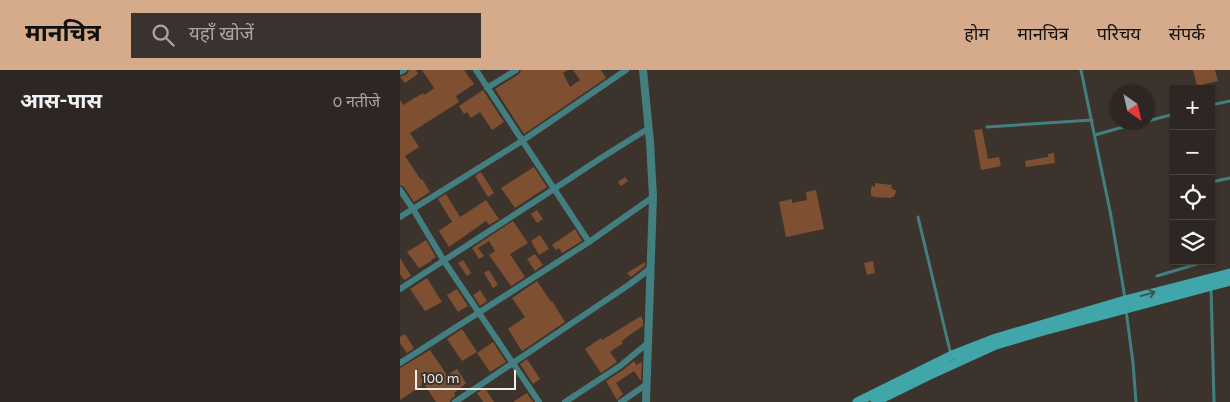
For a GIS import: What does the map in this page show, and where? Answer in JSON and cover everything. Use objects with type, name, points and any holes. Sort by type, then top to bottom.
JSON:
[{"type":"main road","points":[[875,402],[996,345],[1230,273]]},
{"type":"main road","points":[[857,402],[952,355],[996,338],[1125,305],[1230,281]]},
{"type":"street","points":[[400,72],[404,70]]},
{"type":"street","points":[[476,70],[589,242]]},
{"type":"street","points":[[487,88],[516,70]]},
{"type":"street","points":[[400,217],[522,140],[626,70]]},
{"type":"street","points":[[644,70],[653,197],[646,402]]},
{"type":"street","points":[[400,289],[649,128]]},
{"type":"street","points":[[400,190],[444,261],[539,402]]},
{"type":"street","points":[[400,363],[589,242],[653,197]]},
{"type":"street","points":[[455,402],[651,268]]},
{"type":"street","points":[[565,402],[620,366],[649,342]]},
{"type":"street","points":[[621,402],[647,384]]},
{"type":"lane","points":[[1081,70],[1111,216],[1133,362],[1136,402]]},
{"type":"lane","points":[[1215,104],[1230,101]]},
{"type":"lane","points":[[1155,119],[1170,115]]},
{"type":"lane","points":[[987,127],[1092,120]]},
{"type":"lane","points":[[1095,135],[1113,130]]},
{"type":"lane","points":[[1215,181],[1230,178]]},
{"type":"lane","points":[[918,217],[952,355]]},
{"type":"lane","points":[[1156,276],[1193,265]]},
{"type":"lane","points":[[1211,286],[1214,402]]},
{"type":"building","points":[[409,70],[416,70],[418,74],[405,83],[400,77],[407,74]]},
{"type":"building","points":[[422,70],[464,70],[474,84],[456,96],[459,102],[410,133],[419,147],[405,156],[430,192],[414,202],[404,187],[400,185],[400,100],[403,105],[434,88]]},
{"type":"building","points":[[521,70],[568,70],[563,73],[570,87],[580,80],[573,70],[601,70],[606,78],[524,134],[495,89],[519,74]]},
{"type":"building","points":[[1193,70],[1215,70],[1218,81],[1197,85]]},
{"type":"building","points":[[483,90],[504,122],[492,130],[480,112],[471,118],[467,112],[464,114],[459,106]]},
{"type":"building","points":[[982,129],[988,159],[999,157],[1001,166],[981,170],[974,130]]},
{"type":"building","points":[[1054,153],[1055,163],[1026,167],[1025,161],[1048,157],[1048,154]]},
{"type":"building","points":[[534,167],[547,187],[515,208],[501,188]]},
{"type":"building","points":[[481,172],[494,193],[488,197],[475,176]]},
{"type":"building","points":[[625,177],[628,181],[621,186],[618,182]]},
{"type":"building","points":[[875,183],[892,185],[891,188],[896,190],[894,197],[871,196],[871,189],[872,186],[875,187]]},
{"type":"building","points":[[816,190],[824,229],[786,237],[779,202],[792,199],[792,203],[807,200],[806,192]]},
{"type":"building","points":[[446,194],[460,217],[486,200],[499,219],[489,225],[486,221],[449,247],[439,231],[452,222],[438,199]]},
{"type":"building","points":[[537,210],[543,219],[537,223],[531,214]]},
{"type":"building","points":[[513,221],[528,243],[510,254],[525,277],[511,286],[489,255],[495,251],[489,241],[478,248],[484,256],[479,259],[472,248]]},
{"type":"building","points":[[575,229],[582,241],[562,253],[559,248],[556,250],[552,245]]},
{"type":"building","points":[[540,235],[549,249],[539,255],[531,241]]},
{"type":"building","points":[[426,240],[436,257],[419,268],[407,252]]},
{"type":"building","points":[[535,254],[543,265],[535,271],[527,259]]},
{"type":"building","points":[[400,258],[411,276],[404,280],[400,274]]},
{"type":"building","points":[[463,260],[471,273],[467,276],[458,263]]},
{"type":"building","points":[[873,261],[875,273],[867,275],[864,263]]},
{"type":"building","points":[[645,262],[645,266],[631,277],[627,273]]},
{"type":"building","points":[[489,270],[498,285],[493,288],[484,273]]},
{"type":"building","points":[[427,278],[442,302],[425,311],[410,289]]},
{"type":"building","points":[[537,281],[565,322],[522,351],[508,329],[525,317],[512,298]]},
{"type":"building","points":[[457,289],[468,306],[458,312],[447,295]]},
{"type":"building","points":[[480,290],[487,301],[480,306],[473,295]]},
{"type":"building","points":[[641,316],[643,326],[610,352],[617,362],[601,373],[585,349]]},
{"type":"building","points":[[462,329],[477,352],[462,361],[447,339]]},
{"type":"building","points":[[405,334],[414,348],[407,353],[400,343],[400,337]]},
{"type":"building","points":[[493,342],[506,362],[490,372],[477,353]]},
{"type":"building","points":[[430,350],[447,375],[457,369],[466,383],[454,393],[455,396],[450,402],[436,402],[424,384],[400,400],[400,368]]},
{"type":"building","points":[[527,359],[540,379],[533,384],[520,364]]},
{"type":"building","points":[[634,361],[636,365],[642,362],[641,381],[634,371],[616,383],[623,394],[617,400],[606,381]]},
{"type":"building","points":[[485,388],[494,402],[483,402],[477,393]]},
{"type":"building","points":[[527,393],[533,402],[513,402]]}]
